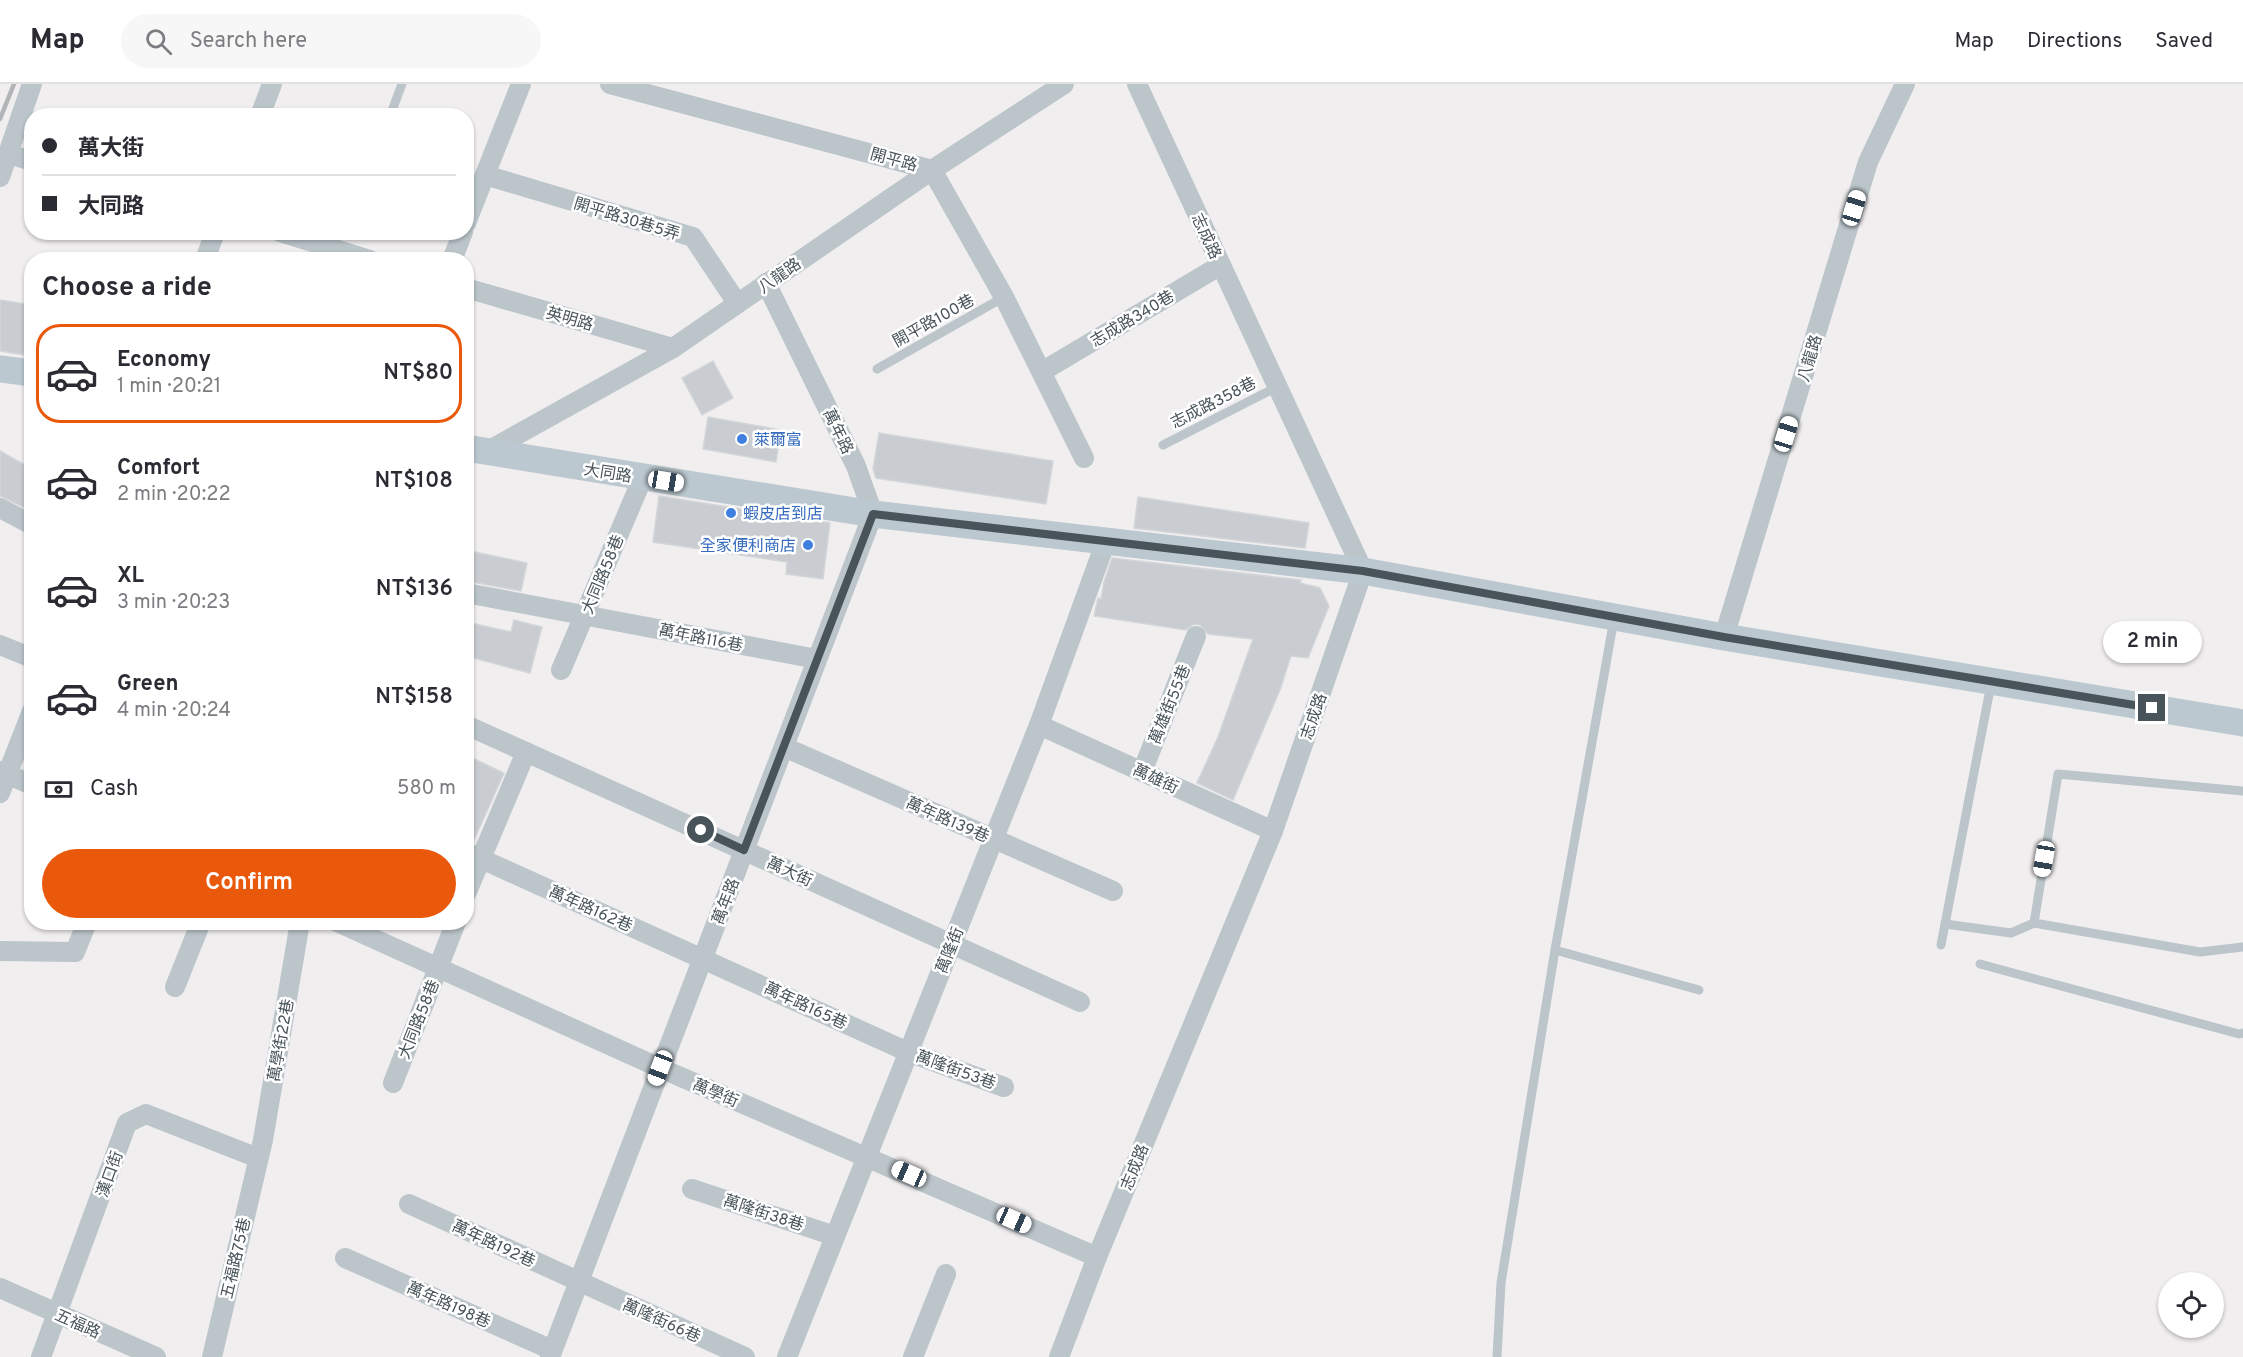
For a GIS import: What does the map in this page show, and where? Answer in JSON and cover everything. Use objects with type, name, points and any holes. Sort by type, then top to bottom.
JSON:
[{"type":"main road","points":[[0,369],[24,372]]},
{"type":"main road","name":"大同路","points":[[476,450],[873,514],[1363,571],[1724,637],[2243,723]]},
{"type":"street","points":[[0,177],[32,84]]},
{"type":"street","points":[[263,108],[272,84]]},
{"type":"street","points":[[474,202],[521,84]]},
{"type":"street","name":"開平路","points":[[610,84],[932,170],[1004,297],[1043,371],[1084,458]]},
{"type":"street","name":"八龍路","points":[[476,450],[673,348],[932,170],[1064,84]]},
{"type":"street","name":"志成路","points":[[1059,1357],[1097,1257],[1273,831],[1363,571],[1137,84]]},
{"type":"street","name":"八龍路","points":[[1724,637],[1868,162],[1905,84]]},
{"type":"street","points":[[8,154],[24,159]]},
{"type":"street","name":"開平路30巷5弄","points":[[485,175],[693,237],[737,303]]},
{"type":"street","points":[[306,240],[344,252]]},
{"type":"street","name":"志成路340巷","points":[[1043,371],[1221,265]]},
{"type":"street","name":"萬年路","points":[[551,1353],[873,514],[856,466],[766,283]]},
{"type":"street","name":"英明路","points":[[474,290],[673,348]]},
{"type":"street","name":"大同路58巷","points":[[561,670],[643,477]]},
{"type":"street","points":[[0,508],[24,521]]},
{"type":"street","name":"萬隆街","points":[[787,1357],[1039,725],[1106,541]]},
{"type":"street","name":"萬年路116巷","points":[[474,594],[818,659]]},
{"type":"street","name":"萬雄街55巷","points":[[1142,772],[1196,636]]},
{"type":"street","points":[[0,645],[24,655]]},
{"type":"street","name":"萬雄街","points":[[1039,725],[1273,831]]},
{"type":"street","points":[[0,793],[4,773],[24,729]]},
{"type":"street","name":"萬大街","points":[[474,729],[1080,1002]]},
{"type":"street","name":"萬年路139巷","points":[[784,747],[1113,891]]},
{"type":"street","points":[[474,854],[526,752]]},
{"type":"street","points":[[4,773],[24,782]]},
{"type":"street","name":"萬年路162巷","points":[[474,856],[703,958]]},
{"type":"street","points":[[0,951],[75,952],[84,930]]},
{"type":"street","points":[[175,987],[198,930]]},
{"type":"street","name":"萬學街22巷","points":[[258,1158],[299,930]]},
{"type":"street","name":"萬學街","points":[[355,930],[660,1068],[1097,1257]]},
{"type":"street","name":"大同路58巷","points":[[393,1083],[453,930]]},
{"type":"street","name":"萬年路165巷","points":[[703,958],[909,1052]]},
{"type":"street","name":"萬隆街53巷","points":[[909,1052],[1004,1087]]},
{"type":"street","name":"漢口街","points":[[41,1357],[127,1123],[147,1114],[258,1158]]},
{"type":"street","name":"五福路75巷","points":[[212,1357],[258,1158]]},
{"type":"street","name":"萬隆街38巷","points":[[692,1189],[835,1236]]},
{"type":"street","name":"萬年路192巷","points":[[409,1204],[578,1282]]},
{"type":"street","name":"萬年路198巷","points":[[345,1258],[551,1353]]},
{"type":"street","points":[[914,1357],[946,1274]]},
{"type":"street","name":"萬隆街66巷","points":[[578,1282],[745,1357]]},
{"type":"street","name":"五福路","points":[[0,1288],[156,1357]]},
{"type":"lane","points":[[393,108],[402,84]]},
{"type":"lane","name":"開平路100巷","points":[[877,369],[1004,297]]},
{"type":"lane","name":"志成路358巷","points":[[1163,445],[1277,387]]},
{"type":"lane","points":[[1497,1357],[1502,1283],[1555,950],[1614,617]]},
{"type":"lane","points":[[1941,945],[1992,681]]},
{"type":"lane","points":[[2034,923],[2058,774],[2243,791]]},
{"type":"lane","points":[[1945,924],[2011,933],[2034,923],[2200,952],[2243,948]]},
{"type":"lane","points":[[1555,950],[1699,990]]},
{"type":"lane","points":[[1980,964],[2239,1034],[2243,1033]]},
{"type":"building","points":[[0,300],[24,304],[24,355],[0,351]]},
{"type":"building","points":[[713,361],[733,398],[702,415],[682,378]]},
{"type":"building","name":"萊爾富","points":[[708,417],[781,430],[776,462],[703,449]]},
{"type":"building","points":[[879,433],[1053,461],[1046,504],[876,478],[873,469]]},
{"type":"building","points":[[0,451],[24,464],[24,508],[0,496]]},
{"type":"building","points":[[659,496],[830,523],[823,579],[786,574],[787,562],[653,542]]},
{"type":"building","points":[[1138,497],[1309,523],[1305,548],[1134,528]]},
{"type":"building","points":[[474,552],[527,563],[521,591],[474,582]]},
{"type":"building","points":[[1112,558],[1301,580],[1300,583],[1320,588],[1329,606],[1308,658],[1291,656],[1280,690],[1233,800],[1197,783],[1218,737],[1253,639],[1208,634],[1200,625],[1194,624],[1186,630],[1094,616]]},
{"type":"building","points":[[514,620],[542,627],[530,673],[474,658],[474,624],[511,632]]},
{"type":"building","points":[[474,759],[504,773],[474,840]]},
{"type":"railway","points":[[0,119],[14,84]]},
{"type":"place","name":"萊爾富","points":[[742,439]]},
{"type":"place","name":"蝦皮店到店","points":[[731,513]]},
{"type":"place","name":"全家便利商店","points":[[808,545]]},
{"type":"route","points":[[701,830],[744,850],[873,514],[1363,571],[1724,637],[2152,708]]}]
